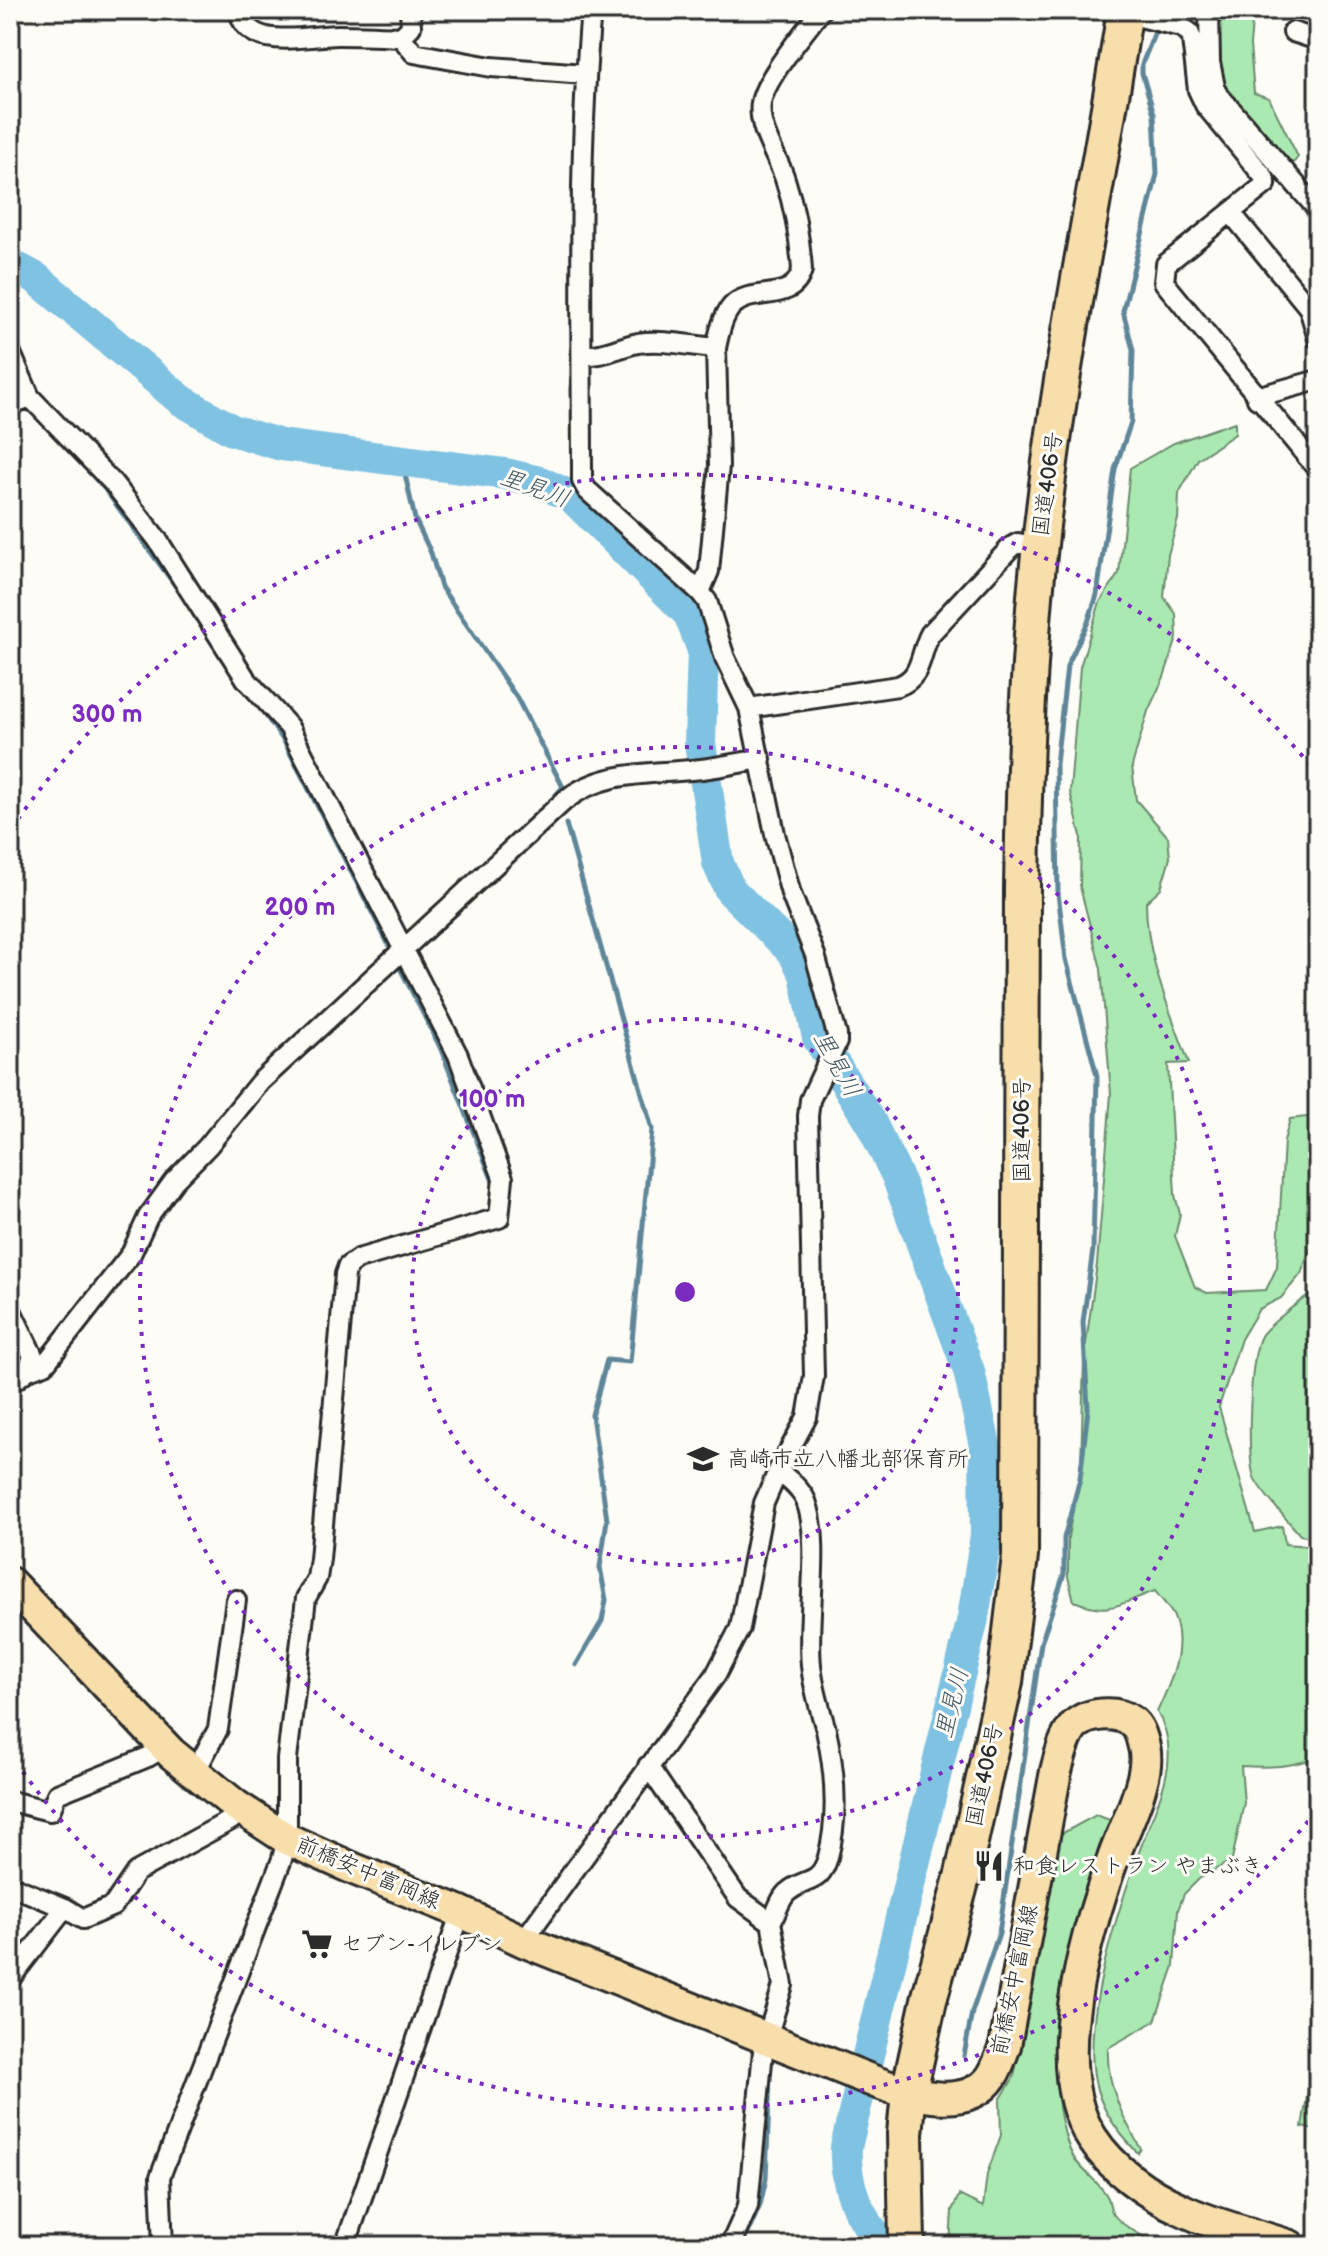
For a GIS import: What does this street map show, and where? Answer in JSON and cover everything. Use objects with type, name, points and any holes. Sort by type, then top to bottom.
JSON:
[{"type":"highway","name":"国道406号","points":[[907,2246],[905,2134],[894,2088],[929,2000],[963,1874],[1005,1682],[1020,1556],[1023,795],[1031,643],[1049,474],[1116,79],[1131,13]]},
{"type":"main road","name":"前橋安中富岡線","points":[[10,1583],[165,1747],[242,1810],[287,1839],[523,1941],[843,2069],[894,2088],[956,2097],[976,2093],[992,2077],[1005,2046],[1061,1752],[1075,1725],[1085,1719],[1109,1713],[1131,1721],[1141,1735],[1147,1756],[1143,1777],[1086,1947],[1074,2006],[1070,2060],[1077,2101],[1091,2137],[1117,2169],[1181,2210],[1290,2246]]},
{"type":"street","points":[[239,10],[241,20],[254,32],[274,39],[299,40],[333,35],[401,37],[411,27],[410,10]]},
{"type":"street","points":[[523,1941],[715,1676],[740,1628],[764,1503],[807,1417],[814,1376],[808,1116],[810,1100],[837,1042],[836,1025],[815,955],[791,894],[775,834],[749,708],[725,658],[707,601],[587,490],[582,481],[582,173],[585,74],[591,10]]},
{"type":"street","points":[[700,592],[709,571],[719,466],[716,348],[721,326],[734,305],[752,296],[786,292],[800,277],[801,258],[794,211],[765,127],[761,102],[781,65],[821,10]]},
{"type":"street","points":[[1209,10],[1210,62],[1216,92],[1318,210]]},
{"type":"street","points":[[1131,13],[1189,32],[1198,90],[1205,105],[1264,177],[1266,184],[1166,264],[1164,282],[1318,470]]},
{"type":"street","points":[[1293,32],[1318,40]]},
{"type":"street","points":[[401,37],[414,53],[491,67],[585,74]]},
{"type":"street","points":[[1232,214],[1309,308],[1318,339]]},
{"type":"street","points":[[582,355],[595,356],[650,343],[716,348]]},
{"type":"street","points":[[10,351],[30,397],[113,483],[157,539],[246,679],[289,727],[458,1055],[503,1178],[499,1218],[358,1259],[348,1266],[345,1274],[320,1559],[317,1578],[306,1598],[287,1759],[287,1839],[160,2177],[163,2246]]},
{"type":"street","points":[[1257,399],[1318,380]]},
{"type":"street","points":[[10,405],[30,397]]},
{"type":"street","points":[[749,708],[910,682],[917,672],[923,647],[930,634],[1011,547],[1018,543],[1039,547]]},
{"type":"street","points":[[10,1384],[28,1370],[45,1364],[131,1254],[148,1217],[174,1181],[208,1146],[260,1082],[577,791],[611,778],[694,770],[761,759]]},
{"type":"street","points":[[10,1308],[33,1356],[28,1370]]},
{"type":"street","points":[[730,2246],[737,2235],[750,2195],[763,2051],[783,1985],[771,1922],[788,1891],[809,1882],[822,1871],[833,1832],[835,1806],[832,1765],[810,1664],[813,1558],[810,1519],[806,1499],[778,1471]]},
{"type":"street","points":[[195,1772],[218,1729],[236,1600]]},
{"type":"street","points":[[10,1801],[50,1811],[57,1794],[165,1747]]},
{"type":"street","points":[[648,1766],[738,1898],[771,1922]]},
{"type":"street","points":[[10,1888],[65,1908],[83,1919],[113,1906],[136,1872],[231,1820],[242,1810]]},
{"type":"street","points":[[10,1979],[65,1908]]},
{"type":"street","points":[[345,2246],[461,1912]]},
{"type":"green space","points":[[1209,10],[1253,10],[1250,45],[1254,93],[1269,98],[1298,157],[1291,166],[1227,100],[1213,71]]},
{"type":"green space","points":[[1235,422],[1235,434],[1198,459],[1179,493],[1178,519],[1168,555],[1164,597],[1176,614],[1177,638],[1148,711],[1132,766],[1136,800],[1168,837],[1170,858],[1161,888],[1146,902],[1147,923],[1160,984],[1189,1063],[1168,1064],[1175,1195],[1180,1214],[1175,1236],[1195,1287],[1207,1293],[1266,1290],[1277,1267],[1284,1141],[1290,1119],[1315,1116],[1318,1120],[1318,1228],[1301,1274],[1281,1298],[1259,1309],[1241,1339],[1219,1407],[1255,1532],[1282,1526],[1285,1544],[1309,1546],[1318,1559],[1318,1757],[1280,1766],[1241,1766],[1244,1803],[1232,1860],[1199,1879],[1184,1894],[1178,1910],[1174,1966],[1155,2021],[1108,2048],[1113,2088],[1141,2149],[1138,2153],[1111,2120],[1101,2101],[1092,2054],[1094,2025],[1098,1994],[1114,1929],[1166,1778],[1168,1745],[1165,1728],[1157,1712],[1175,1666],[1179,1641],[1174,1617],[1155,1591],[1115,1606],[1097,1607],[1074,1601],[1068,1577],[1068,1537],[1081,1465],[1084,1358],[1097,1264],[1111,1094],[1101,969],[1080,887],[1081,836],[1070,792],[1080,667],[1100,602],[1119,573],[1130,468],[1174,443]]},
{"type":"green space","points":[[1318,1289],[1318,1538],[1300,1535],[1257,1483],[1252,1465],[1250,1428],[1254,1363],[1261,1336]]},
{"type":"green space","points":[[1096,1815],[1110,1820],[1083,1896],[1063,1984],[1057,2028],[1056,2072],[1060,2113],[1070,2150],[1104,2192],[1114,2215],[1160,2246],[950,2246],[952,2210],[959,2195],[983,2207],[987,2174],[1001,2135],[1000,2100],[1014,2077],[1061,1834]]},
{"type":"green space","points":[[1318,2030],[1318,2131],[1302,2127]]},
{"type":"waterway","points":[[964,2056],[972,2012],[999,1933],[1041,1643],[1064,1574],[1064,1538],[1080,1479],[1088,1409],[1083,1322],[1093,1250],[1097,1076],[1066,959],[1058,893],[1056,764],[1067,666],[1097,595],[1115,469],[1131,422],[1133,350],[1123,311],[1157,174],[1154,114],[1142,73],[1142,64],[1157,27]]},
{"type":"waterway","name":"里見川","points":[[10,264],[36,278],[181,400],[232,430],[281,445],[506,474],[540,482],[572,497],[689,614],[703,650],[700,743],[718,863],[730,890],[793,952],[805,974],[818,1038],[871,1123],[897,1176],[969,1371],[985,1446],[986,1535],[973,1618],[846,2147],[848,2175],[855,2200],[867,2224],[884,2246]]},
{"type":"waterway","points":[[10,374],[20,393]]},
{"type":"waterway","points":[[65,446],[104,488],[180,592]]},
{"type":"waterway","points":[[402,461],[415,519],[431,553],[441,587],[517,698],[563,787],[556,795]]},
{"type":"waterway","points":[[261,709],[284,741],[393,953]]},
{"type":"waterway","points":[[566,824],[652,1129],[630,1362],[607,1360],[592,1415],[607,1520],[600,1567],[606,1600],[602,1621],[576,1665]]},
{"type":"waterway","points":[[397,962],[440,1047],[494,1184]]},
{"type":"waterway","points":[[742,2246],[760,2205],[766,2179],[770,2072]]},
{"type":"place","name":"高崎市立八幡北部保育所","points":[[703,1459]]},
{"type":"place","name":"和食レストラン やまぶき","points":[[989,1866]]},
{"type":"place","name":"セブン-イレブン","points":[[317,1944]]}]
